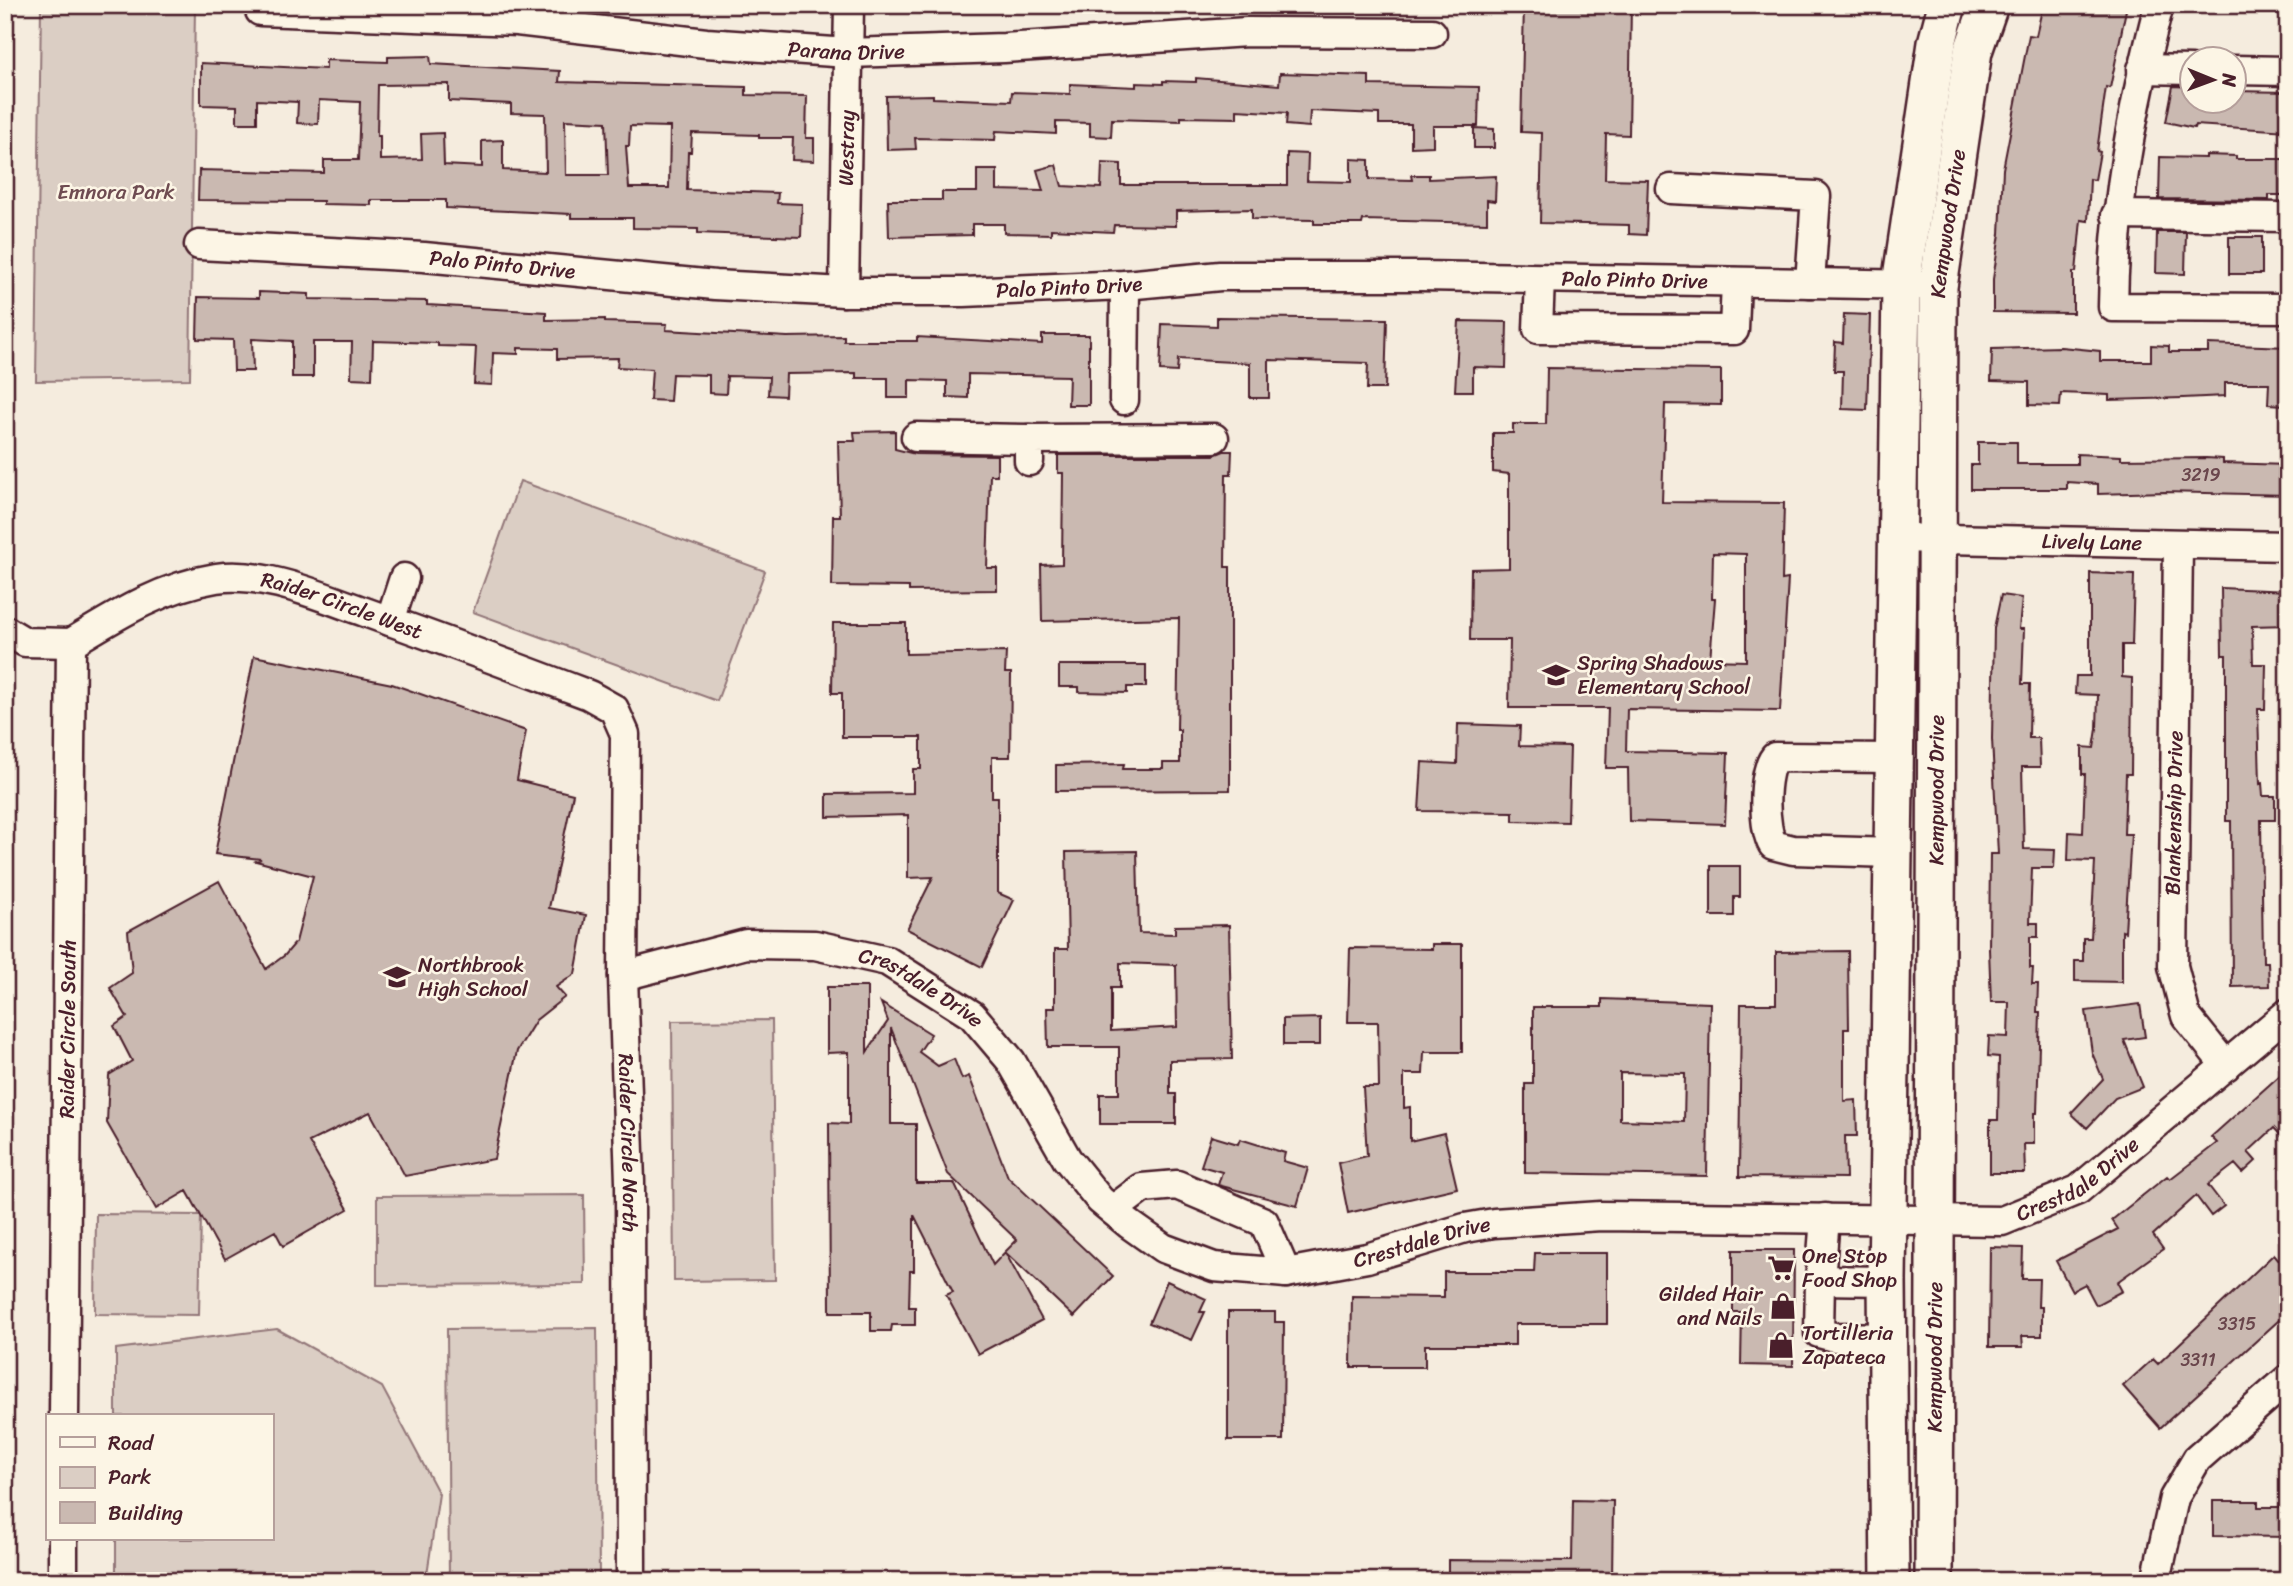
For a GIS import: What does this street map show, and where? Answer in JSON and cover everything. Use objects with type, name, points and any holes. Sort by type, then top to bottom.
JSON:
[{"type":"main road","name":"Kempwood Drive","points":[[1890,1581],[1887,1281],[1890,1218],[1901,284],[1937,43],[1947,5]]},
{"type":"main road","name":"Kempwood Drive","points":[[1934,1581],[1938,287],[1973,51],[1989,5]]},
{"type":"main road","points":[[1894,762],[1937,765]]},
{"type":"main road","points":[[1892,989],[1937,988]]},
{"type":"main road","points":[[1889,1452],[1935,1451]]},
{"type":"street","name":"Westray","points":[[844,292],[849,5]]},
{"type":"street","points":[[2159,5],[2142,69],[2116,215],[2113,307],[2288,308]]},
{"type":"street","name":"Parana Drive","points":[[260,11],[517,21],[706,43],[848,53],[1004,48],[1247,32],[1432,33]]},
{"type":"street","points":[[2142,69],[2178,70]]},
{"type":"street","points":[[2248,70],[2288,71]]},
{"type":"street","points":[[1671,189],[1816,196],[1810,283]]},
{"type":"street","points":[[2116,215],[2288,217]]},
{"type":"street","name":"Palo Pinto Drive","points":[[199,245],[424,257],[715,285],[844,292],[964,292],[1125,285],[1220,276],[1901,284],[1938,287]]},
{"type":"street","points":[[1540,279],[1538,329],[1734,330],[1736,282]]},
{"type":"street","points":[[1124,400],[1125,285]]},
{"type":"street","points":[[916,437],[1029,450],[1214,438]]},
{"type":"street","name":"Lively Lane","points":[[1896,538],[2288,546]]},
{"type":"street","name":"Blankenship Drive","points":[[2178,545],[2174,966],[2186,1016],[2226,1066]]},
{"type":"street","name":"Raider Circle West","points":[[71,643],[147,599],[182,584],[216,578],[245,578],[292,587],[390,621],[589,695],[614,709]]},
{"type":"street","points":[[390,621],[404,578]]},
{"type":"street","points":[[5,631],[25,642],[71,643]]},
{"type":"street","name":"Raider Circle South","points":[[64,1414],[71,643]]},
{"type":"street","name":"Raider Circle North","points":[[614,709],[625,734],[623,976],[630,1182],[631,1581]]},
{"type":"street","points":[[1894,762],[1775,757],[1766,773],[1767,835],[1773,845],[1794,850],[1894,853]]},
{"type":"street","name":"Crestdale Drive","points":[[623,976],[746,944],[815,945],[887,961],[972,1015],[1011,1061],[1067,1159],[1100,1200],[1163,1248],[1214,1267],[1286,1273],[1367,1258],[1465,1228],[1494,1223],[1601,1216],[2002,1221],[2078,1190],[2288,1013]]},
{"type":"street","points":[[1113,1210],[1142,1188],[1177,1185],[1264,1222],[1286,1273]]},
{"type":"street","points":[[1825,1218],[1819,1333],[1834,1337],[1889,1338]]},
{"type":"street","points":[[1820,1280],[1887,1281]]},
{"type":"street","points":[[2156,1581],[2174,1498],[2197,1459],[2288,1379]]},
{"type":"street","points":[[63,1540],[64,1581]]},
{"type":"green space","name":"Emnora Park","points":[[41,5],[195,5],[190,379],[36,381]]},
{"type":"green space","points":[[520,481],[765,571],[717,701],[473,612]]},
{"type":"green space","points":[[772,1020],[775,1280],[674,1281],[672,1021]]},
{"type":"green space","points":[[584,1195],[585,1284],[377,1285],[377,1196]]},
{"type":"green space","points":[[96,1214],[201,1215],[199,1315],[95,1314]]},
{"type":"green space","points":[[597,1328],[599,1581],[449,1581],[447,1329]]},
{"type":"green space","points":[[277,1329],[382,1387],[439,1494],[426,1581],[116,1581],[116,1540],[273,1540],[273,1414],[116,1414],[116,1349]]},
{"type":"building","points":[[1524,5],[1631,5],[1629,135],[1606,134],[1605,179],[1648,180],[1646,235],[1629,234],[1629,225],[1540,223],[1542,133],[1521,132]]},
{"type":"building","points":[[2043,5],[2127,5],[2110,88],[2106,87],[2097,151],[2100,152],[2095,180],[2090,179],[2088,221],[2081,220],[2076,272],[2073,272],[2073,313],[1993,312],[1993,279],[2000,234],[2003,169],[2029,35],[2036,36]]},
{"type":"building","points":[[430,56],[431,64],[560,71],[559,82],[746,87],[746,95],[807,96],[806,138],[814,138],[814,161],[792,160],[793,138],[759,138],[759,135],[692,133],[691,152],[688,152],[687,190],[778,193],[777,203],[802,204],[801,237],[698,233],[698,229],[633,228],[633,218],[571,218],[571,214],[446,208],[446,200],[371,200],[371,205],[323,204],[323,201],[198,200],[199,170],[324,173],[324,160],[358,160],[360,102],[319,100],[318,124],[297,123],[298,102],[257,100],[257,123],[237,123],[237,106],[201,105],[201,63],[326,69],[326,60],[388,62],[388,57]],"holes":[[[449,84],[449,101],[511,104],[511,113],[545,114],[546,172],[503,170],[503,140],[482,141],[482,167],[444,165],[443,133],[421,134],[422,159],[380,160],[380,136],[377,136],[378,85]],[[565,120],[606,122],[608,175],[566,175]],[[630,126],[670,127],[669,188],[629,188],[626,146],[629,146]]]},
{"type":"building","points":[[1280,73],[1369,76],[1369,85],[1479,87],[1478,126],[1433,126],[1433,146],[1411,147],[1411,124],[1379,124],[1379,114],[1310,111],[1309,127],[1286,125],[1287,113],[1237,110],[1237,118],[1181,117],[1181,121],[1112,119],[1111,137],[1090,136],[1090,123],[1056,122],[1056,134],[996,131],[995,140],[915,138],[916,149],[887,150],[886,96],[933,95],[933,98],[1011,101],[1012,92],[1070,94],[1070,84],[1136,87],[1136,83],[1196,82],[1196,78],[1279,85]]},
{"type":"building","points":[[2173,86],[2178,86],[2178,116],[2248,116],[2248,91],[2288,92],[2288,131],[2195,125],[2194,128],[2166,122]]},
{"type":"building","points":[[1474,128],[1494,129],[1494,148],[1474,148]]},
{"type":"building","points":[[1287,153],[1308,154],[1307,181],[1351,182],[1351,159],[1369,160],[1369,179],[1412,180],[1411,175],[1429,175],[1429,179],[1496,176],[1495,201],[1487,200],[1487,223],[1363,220],[1362,224],[1314,224],[1314,220],[1252,219],[1252,209],[1176,211],[1176,226],[1114,225],[1113,232],[1051,229],[1051,234],[1004,233],[1004,224],[972,224],[972,235],[889,237],[888,200],[942,200],[942,192],[977,192],[977,170],[997,170],[997,190],[1043,191],[1037,170],[1056,165],[1062,186],[1101,188],[1102,163],[1121,164],[1121,185],[1287,185]]},
{"type":"building","points":[[2206,155],[2236,156],[2236,159],[2288,159],[2288,195],[2269,195],[2269,200],[2159,199],[2160,157],[2206,158]]},
{"type":"building","points":[[2157,232],[2186,232],[2185,274],[2156,273]]},
{"type":"building","points":[[2229,237],[2262,237],[2262,274],[2229,274]]},
{"type":"building","points":[[259,292],[309,294],[309,299],[427,301],[427,305],[546,312],[546,320],[605,319],[605,322],[667,324],[666,330],[787,337],[844,336],[844,341],[917,341],[917,337],[1042,344],[1042,335],[1089,335],[1089,405],[1068,405],[1069,376],[968,374],[968,398],[947,397],[947,381],[909,380],[909,398],[888,398],[888,378],[856,378],[856,373],[786,374],[785,396],[768,395],[769,377],[727,376],[726,394],[709,393],[709,375],[672,374],[670,401],[650,400],[652,369],[617,367],[618,358],[557,359],[557,349],[518,348],[518,354],[493,353],[492,385],[474,384],[476,347],[438,346],[438,343],[373,341],[372,379],[351,378],[352,342],[313,342],[313,377],[292,377],[292,341],[252,339],[253,371],[234,371],[233,340],[197,339],[198,297],[259,298]]},
{"type":"building","points":[[1844,314],[1870,315],[1867,410],[1842,409],[1843,371],[1834,371],[1835,342],[1843,343]]},
{"type":"building","points":[[1217,317],[1387,319],[1385,389],[1367,389],[1368,363],[1269,360],[1269,398],[1250,398],[1250,363],[1178,359],[1177,372],[1160,371],[1162,324],[1217,326]]},
{"type":"building","points":[[1459,321],[1507,322],[1506,368],[1473,367],[1473,391],[1455,391]]},
{"type":"building","points":[[2208,344],[2288,347],[2288,392],[2284,392],[2284,405],[2268,404],[2269,383],[2225,383],[2225,396],[2109,400],[2109,395],[2061,393],[2060,406],[2029,405],[2029,382],[1991,381],[1992,349],[2061,347],[2100,351],[2100,361],[2151,361],[2151,345],[2169,346],[2169,352],[2208,352]]},
{"type":"building","points":[[1547,368],[1721,370],[1721,405],[1665,404],[1662,502],[1784,503],[1782,580],[1788,579],[1780,711],[1627,709],[1626,751],[1728,753],[1725,824],[1629,821],[1628,768],[1606,768],[1608,708],[1509,708],[1510,640],[1470,640],[1471,569],[1509,568],[1509,474],[1493,472],[1493,433],[1513,433],[1513,424],[1546,424]],"holes":[[[1713,553],[1746,554],[1746,661],[1710,660],[1715,599],[1712,599]]]},
{"type":"building","points":[[895,431],[895,449],[915,454],[997,455],[997,475],[990,475],[987,568],[997,568],[997,590],[909,591],[909,587],[832,586],[833,516],[840,516],[838,441],[855,441],[854,432]]},
{"type":"building","points":[[1978,442],[2017,442],[2017,464],[2077,464],[2077,454],[2121,456],[2121,459],[2206,458],[2223,459],[2223,463],[2288,465],[2288,495],[2164,492],[2098,494],[2098,484],[2067,482],[2067,489],[1971,489],[1971,465],[1978,465]]},
{"type":"building","points":[[1232,451],[1231,474],[1226,474],[1225,567],[1230,567],[1230,790],[1056,791],[1056,765],[1124,764],[1123,769],[1163,769],[1163,763],[1180,763],[1180,730],[1177,730],[1179,618],[1042,621],[1041,565],[1062,564],[1063,473],[1058,473],[1058,455],[1214,455]]},
{"type":"building","points":[[2090,573],[2134,575],[2132,645],[2122,645],[2122,677],[2132,678],[2131,774],[2126,774],[2124,834],[2131,834],[2125,932],[2122,931],[2122,982],[2075,981],[2075,961],[2083,961],[2083,938],[2091,938],[2095,861],[2068,860],[2069,832],[2083,833],[2085,774],[2082,774],[2082,747],[2094,748],[2097,729],[2098,695],[2075,694],[2076,676],[2090,676]]},
{"type":"building","points":[[2221,588],[2288,591],[2288,625],[2252,626],[2253,664],[2266,664],[2265,709],[2258,709],[2260,784],[2262,783],[2263,796],[2275,796],[2275,820],[2261,820],[2263,962],[2268,962],[2269,986],[2232,987],[2231,821],[2226,821],[2226,655],[2222,655]]},
{"type":"building","points":[[2001,595],[2022,598],[2019,629],[2024,629],[2022,684],[2030,684],[2029,738],[2039,738],[2040,767],[2022,767],[2024,849],[2055,850],[2054,868],[2032,868],[2030,923],[2038,923],[2038,937],[2030,937],[2030,968],[2033,968],[2032,984],[2038,984],[2037,1012],[2040,1012],[2037,1113],[2034,1113],[2034,1144],[2024,1144],[2025,1173],[1990,1173],[1990,1120],[1998,1120],[1999,1057],[1988,1056],[1989,1036],[2008,1037],[2009,1002],[1991,1002],[1989,949],[1990,854],[1998,854],[1992,739],[1994,628]]},
{"type":"building","points":[[833,623],[906,623],[906,654],[1006,652],[1005,673],[1011,673],[1010,757],[992,757],[992,797],[998,797],[998,893],[1014,900],[982,967],[907,929],[933,877],[908,878],[908,815],[827,817],[827,794],[913,793],[913,769],[921,769],[921,737],[842,737],[842,693],[832,693]]},
{"type":"building","name":"Northbrook High School","points":[[254,656],[392,684],[526,731],[517,780],[573,794],[549,908],[586,915],[575,974],[556,987],[565,997],[536,1020],[517,1051],[494,1159],[405,1176],[370,1112],[309,1142],[348,1209],[283,1246],[275,1231],[225,1259],[187,1191],[156,1209],[107,1123],[109,1075],[132,1061],[114,1026],[127,1017],[110,988],[132,973],[128,931],[219,881],[266,969],[285,955],[296,942],[313,876],[256,861],[261,859],[215,854]]},
{"type":"building","points":[[1059,665],[1146,665],[1146,687],[1127,687],[1127,693],[1079,692],[1079,687],[1059,687]]},
{"type":"building","points":[[1458,724],[1520,726],[1519,746],[1570,747],[1568,822],[1513,821],[1513,812],[1419,811],[1422,762],[1457,764]]},
{"type":"building","points":[[1137,851],[1139,933],[1175,934],[1175,926],[1229,925],[1232,1059],[1170,1060],[1170,1094],[1176,1094],[1176,1124],[1100,1124],[1100,1094],[1119,1094],[1119,1047],[1048,1047],[1047,1008],[1055,1008],[1055,949],[1068,949],[1066,852]],"holes":[[[1120,963],[1176,965],[1177,1027],[1111,1031],[1111,988],[1120,988]]]},
{"type":"building","points":[[1711,866],[1740,866],[1740,897],[1734,897],[1734,916],[1711,916]]},
{"type":"building","points":[[1432,944],[1462,944],[1462,1052],[1424,1052],[1423,1074],[1404,1074],[1404,1108],[1410,1107],[1410,1141],[1444,1133],[1457,1188],[1348,1213],[1338,1163],[1367,1156],[1363,1087],[1379,1087],[1378,1022],[1348,1022],[1350,948],[1432,949]]},
{"type":"building","points":[[1848,951],[1849,1029],[1844,1029],[1844,1101],[1856,1100],[1857,1136],[1845,1136],[1846,1178],[1739,1177],[1741,1004],[1776,1004],[1776,952]]},
{"type":"building","points":[[827,987],[867,987],[867,1052],[888,1021],[881,1003],[931,1034],[919,1052],[938,1066],[954,1059],[962,1079],[969,1076],[1008,1177],[1113,1276],[1074,1317],[1005,1252],[1042,1320],[978,1354],[946,1295],[953,1292],[914,1215],[914,1271],[910,1271],[909,1307],[915,1307],[915,1325],[892,1325],[891,1331],[871,1331],[871,1312],[830,1312],[829,1123],[849,1124],[849,1052],[827,1053]],"holes":[[[891,1028],[948,1174],[1017,1240],[993,1265],[954,1183],[916,1183],[916,1124],[891,1124]]]},
{"type":"building","points":[[1602,999],[1710,1003],[1707,1176],[1525,1173],[1525,1084],[1533,1084],[1533,1007],[1602,1007]],"holes":[[[1620,1073],[1685,1074],[1684,1122],[1620,1120]]]},
{"type":"building","points":[[2140,1004],[2145,1037],[2124,1040],[2143,1087],[2115,1098],[2087,1128],[2071,1113],[2103,1079],[2092,1053],[2086,1011]]},
{"type":"building","points":[[1320,1018],[1320,1045],[1283,1045],[1283,1019]]},
{"type":"building","points":[[2288,1068],[2288,1143],[2274,1128],[2248,1152],[2256,1161],[2243,1173],[2235,1164],[2208,1185],[2224,1206],[2211,1216],[2196,1196],[2153,1235],[2163,1249],[2117,1282],[2122,1291],[2096,1305],[2085,1284],[2072,1291],[2056,1261],[2118,1229],[2112,1220],[2167,1176],[2170,1179],[2217,1143],[2211,1137]]},
{"type":"building","points":[[1211,1136],[1238,1144],[1240,1139],[1285,1153],[1283,1161],[1308,1168],[1297,1206],[1218,1185],[1222,1172],[1201,1166]]},
{"type":"building","points":[[1990,1247],[2023,1248],[2022,1279],[2039,1279],[2038,1307],[2042,1307],[2042,1336],[2022,1336],[2023,1347],[1989,1347]]},
{"type":"building","points":[[1733,1250],[1794,1250],[1793,1366],[1741,1365],[1742,1312],[1733,1312]]},
{"type":"building","points":[[1535,1253],[1607,1253],[1607,1324],[1515,1324],[1515,1345],[1425,1345],[1425,1367],[1351,1367],[1352,1296],[1444,1297],[1444,1272],[1534,1272]]},
{"type":"building","points":[[2274,1254],[2288,1270],[2288,1312],[2160,1428],[2123,1386],[2153,1359],[2158,1364]]},
{"type":"building","points":[[1167,1281],[1206,1299],[1200,1312],[1205,1312],[1192,1340],[1149,1323]]},
{"type":"building","points":[[1228,1312],[1275,1312],[1275,1322],[1284,1322],[1283,1440],[1228,1440]]},
{"type":"building","points":[[1573,1500],[1613,1501],[1612,1581],[1448,1581],[1448,1560],[1572,1561]]},
{"type":"building","points":[[2213,1501],[2258,1501],[2258,1507],[2288,1507],[2288,1537],[2213,1536]]},
{"type":"place","name":"Spring Shadows Elementary School","points":[[1556,675]]},
{"type":"place","name":"Northbrook High School","points":[[397,977]]},
{"type":"place","name":"One Stop Food Shop","points":[[1781,1268]]},
{"type":"place","name":"Gilded Hair and Nails","points":[[1783,1306]]},
{"type":"place","name":"Tortilleria Zapateca","points":[[1781,1345]]}]
